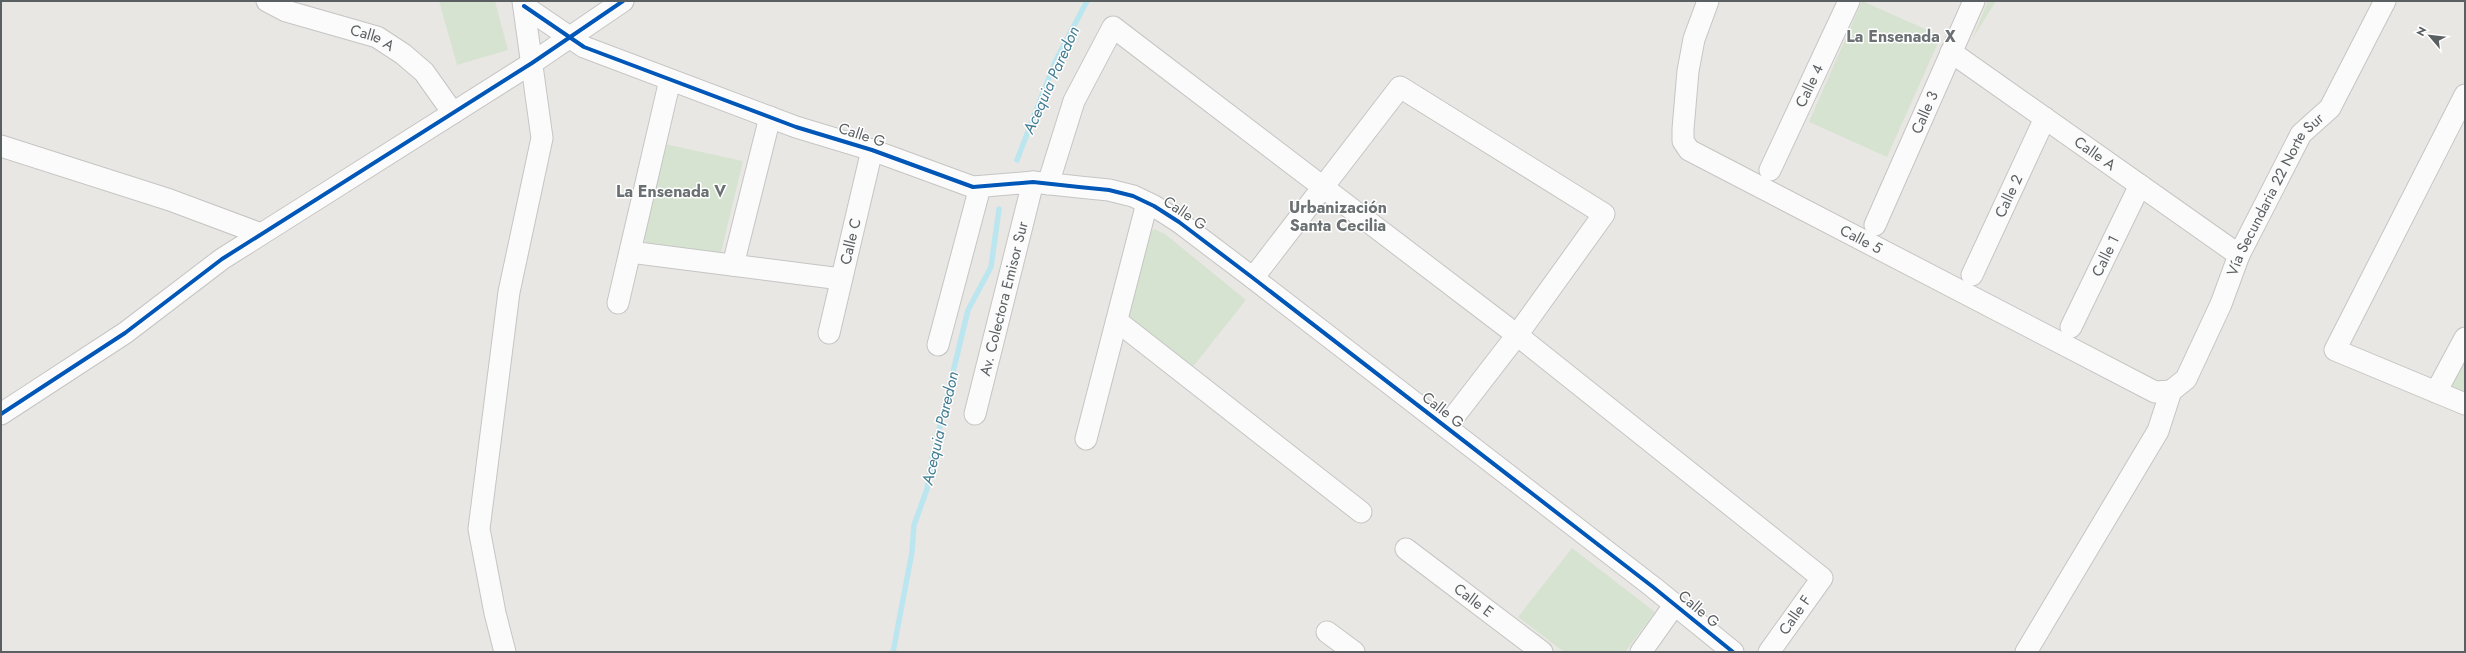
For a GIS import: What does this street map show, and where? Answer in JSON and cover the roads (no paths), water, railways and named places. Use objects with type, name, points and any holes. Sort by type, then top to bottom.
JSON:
[{"type":"street","name":"Calle A","points":[[267,1],[286,11],[377,37],[424,72],[453,113]]},
{"type":"street","points":[[1,414],[125,333],[222,258],[532,63],[623,1]]},
{"type":"street","name":"Calle 5","points":[[1708,1],[1694,40],[1688,71],[1683,141],[1689,150],[2154,392],[2171,391]]},
{"type":"street","name":"Calle 4","points":[[1770,170],[1849,1]]},
{"type":"street","name":"Calle 3","points":[[1874,225],[1974,1]]},
{"type":"street","name":"Vía Secundaria 22 Norte Sur","points":[[2171,391],[2186,379],[2221,304],[2239,255],[2301,134],[2330,108],[2385,1]]},
{"type":"street","points":[[505,652],[495,613],[479,529],[508,292],[542,138],[523,3]]},
{"type":"street","name":"Calle G","points":[[523,3],[584,47],[770,117],[872,150],[973,188],[1041,183],[1109,190],[1147,203],[1179,222],[1253,278],[1675,604],[1733,652]]},
{"type":"street","name":"Av. Colectora Emisor Sur","points":[[975,414],[1041,183],[1074,101],[1112,27],[1322,189]]},
{"type":"street","name":"Calle A","points":[[1952,52],[2239,255]]},
{"type":"street","points":[[618,303],[670,80]]},
{"type":"street","points":[[1253,278],[1400,87],[1604,214],[1517,335],[1446,426]]},
{"type":"street","points":[[2465,95],[2335,350],[2465,404]]},
{"type":"street","points":[[733,265],[770,117]]},
{"type":"street","name":"Calle 2","points":[[1972,275],[2045,118]]},
{"type":"street","points":[[1,146],[170,200],[261,234]]},
{"type":"street","name":"Calle C","points":[[829,333],[872,150]]},
{"type":"street","name":"Calle 1","points":[[2071,327],[2140,185]]},
{"type":"street","points":[[938,345],[980,187]]},
{"type":"street","points":[[1322,189],[1517,335]]},
{"type":"street","points":[[1086,439],[1147,203]]},
{"type":"street","points":[[630,252],[842,279]]},
{"type":"street","points":[[1117,321],[1361,512]]},
{"type":"street","name":"Calle F","points":[[1517,335],[1822,578],[1769,652]]},
{"type":"street","points":[[2436,392],[2465,338]]},
{"type":"street","points":[[2026,652],[2158,431],[2171,391]]},
{"type":"street","name":"Calle E","points":[[1406,549],[1542,652]]},
{"type":"street","points":[[1641,652],[1675,604]]},
{"type":"street","points":[[1327,632],[1354,652]]},
{"type":"waterway","name":"Acequia Paredon","points":[[1017,160],[1055,62],[1087,1]]},
{"type":"waterway","name":"Acequia Paredon","points":[[893,652],[912,552],[914,525],[927,489],[932,459],[968,310],[991,267],[999,209]]},
{"type":"district","name":"La Ensenada X","points":[[1901,36]]},
{"type":"district","name":"La Ensenada V","points":[[671,191]]},
{"type":"district","name":"Urbanización Santa Cecilia","points":[[1338,216]]}]
